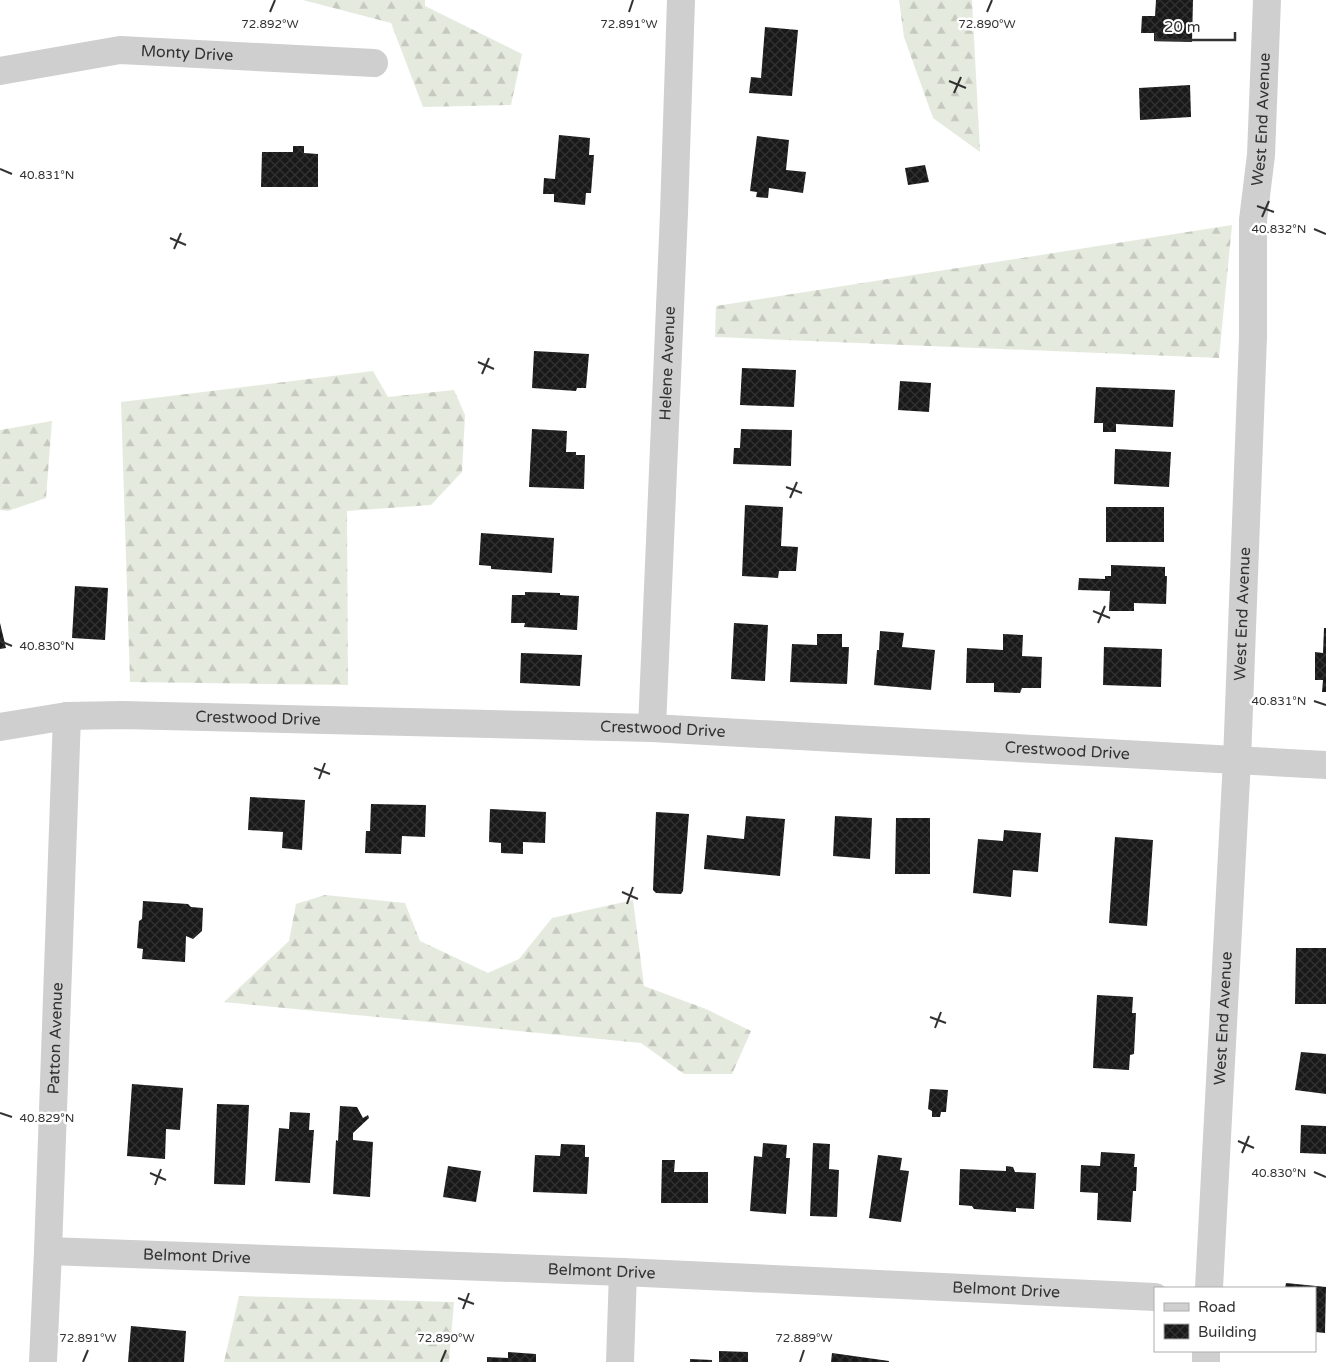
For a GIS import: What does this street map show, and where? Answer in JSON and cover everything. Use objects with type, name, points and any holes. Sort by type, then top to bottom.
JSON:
[{"type":"street","name":"Helene Avenue","points":[[652,728],[674,223],[681,0]]},
{"type":"street","name":"West End Avenue","points":[[1209,1287],[1237,760],[1253,337],[1253,220],[1261,155],[1267,0]]},
{"type":"street","name":"Monty Drive","points":[[0,70],[120,50],[374,63]]},
{"type":"street","name":"Crestwood Drive","points":[[0,727],[67,716],[122,715],[652,728],[1326,765]]},
{"type":"street","name":"Patton Avenue","points":[[43,1362],[67,716]]},
{"type":"street","name":"Belmont Drive","points":[[48,1252],[623,1272],[1154,1297]]},
{"type":"street","points":[[620,1362],[623,1272]]},
{"type":"green space","points":[[303,0],[425,0],[425,6],[522,54],[511,105],[423,107],[391,23]]},
{"type":"green space","points":[[899,0],[972,0],[980,152],[933,118],[904,37]]},
{"type":"green space","points":[[1232,225],[1219,358],[715,337],[716,306]]},
{"type":"green space","points":[[373,371],[388,397],[454,390],[465,415],[462,472],[431,505],[347,511],[348,685],[130,682],[121,402]]},
{"type":"green space","points":[[52,421],[46,498],[8,511],[0,510],[0,430]]},
{"type":"green space","points":[[325,895],[405,903],[420,941],[488,973],[519,959],[552,918],[633,900],[644,986],[706,1009],[751,1031],[732,1074],[684,1074],[641,1043],[224,1002],[289,941],[296,904]]},
{"type":"green space","points":[[239,1296],[454,1302],[449,1362],[224,1362]]},
{"type":"building","points":[[1156,0],[1193,0],[1192,42],[1154,41],[1154,33],[1141,33],[1142,16],[1155,16]]},
{"type":"building","points":[[765,27],[798,30],[792,96],[749,93],[751,77],[761,78]]},
{"type":"building","points":[[1190,85],[1191,117],[1140,120],[1139,88]]},
{"type":"building","points":[[559,135],[590,138],[589,155],[594,155],[591,193],[586,193],[585,205],[554,202],[554,194],[543,194],[544,178],[555,179]]},
{"type":"building","points":[[757,136],[789,140],[786,170],[806,172],[803,193],[769,188],[768,198],[756,197],[757,192],[750,191]]},
{"type":"building","points":[[293,146],[304,146],[304,153],[318,154],[318,187],[261,187],[262,152],[293,152]]},
{"type":"building","points":[[925,165],[929,182],[908,185],[905,168]]},
{"type":"building","points":[[534,351],[589,354],[586,388],[577,388],[576,391],[532,388]]},
{"type":"building","points":[[742,368],[796,370],[794,407],[740,405]]},
{"type":"building","points":[[900,381],[931,383],[929,412],[898,410]]},
{"type":"building","points":[[1096,387],[1175,390],[1173,427],[1116,424],[1116,432],[1103,432],[1103,423],[1094,423]]},
{"type":"building","points":[[532,429],[567,431],[566,452],[576,452],[576,455],[585,455],[584,489],[529,487]]},
{"type":"building","points":[[741,429],[792,430],[791,466],[733,464],[734,448],[740,448]]},
{"type":"building","points":[[1115,449],[1171,452],[1169,487],[1114,484]]},
{"type":"building","points":[[745,505],[783,507],[781,546],[798,547],[796,571],[779,571],[778,578],[742,576]]},
{"type":"building","points":[[1106,507],[1164,507],[1164,542],[1106,542]]},
{"type":"building","points":[[481,533],[554,538],[552,573],[491,569],[491,566],[479,565]]},
{"type":"building","points":[[1111,565],[1165,567],[1165,576],[1167,576],[1166,604],[1134,603],[1134,611],[1109,611],[1110,591],[1078,590],[1079,578],[1105,579],[1105,576],[1111,576]]},
{"type":"building","points":[[75,586],[108,588],[105,640],[72,638]]},
{"type":"building","points":[[525,592],[560,593],[560,595],[579,596],[577,630],[524,627],[525,623],[511,623],[512,595],[525,595]]},
{"type":"building","points":[[0,623],[6,648],[0,649]]},
{"type":"building","points":[[734,623],[768,625],[765,681],[731,679]]},
{"type":"building","points":[[1324,628],[1326,628],[1326,692],[1322,692],[1323,680],[1315,680],[1315,652],[1323,653]]},
{"type":"building","points":[[880,631],[904,633],[902,647],[935,650],[931,690],[874,685]]},
{"type":"building","points":[[817,634],[842,634],[842,647],[849,647],[847,684],[790,682],[792,644],[817,645]]},
{"type":"building","points":[[1003,634],[1023,635],[1022,656],[1042,657],[1041,688],[1022,688],[1020,693],[994,692],[994,683],[966,683],[967,648],[1003,650]]},
{"type":"building","points":[[1104,647],[1162,649],[1161,687],[1103,685]]},
{"type":"building","points":[[521,653],[582,655],[580,686],[520,683]]},
{"type":"building","points":[[250,797],[305,800],[302,850],[282,848],[283,832],[248,830]]},
{"type":"building","points":[[371,804],[426,805],[425,837],[402,836],[401,854],[365,853],[366,831],[370,831]]},
{"type":"building","points":[[490,809],[546,812],[545,843],[523,842],[523,854],[501,853],[501,843],[489,842]]},
{"type":"building","points":[[656,812],[689,814],[683,891],[681,894],[656,893],[653,890]]},
{"type":"building","points":[[746,816],[785,819],[780,876],[704,869],[707,835],[744,839]]},
{"type":"building","points":[[835,816],[872,818],[870,859],[833,856]]},
{"type":"building","points":[[896,818],[930,818],[930,874],[895,874]]},
{"type":"building","points":[[1004,830],[1041,833],[1038,872],[1013,870],[1011,897],[973,893],[978,839],[1003,841]]},
{"type":"building","points":[[1115,837],[1153,840],[1147,926],[1109,923]]},
{"type":"building","points":[[143,901],[188,904],[191,907],[203,908],[202,931],[193,939],[186,936],[185,962],[142,959],[143,949],[137,948]]},
{"type":"building","points":[[1296,948],[1326,948],[1326,1004],[1295,1004]]},
{"type":"building","points":[[1097,995],[1133,997],[1132,1013],[1136,1013],[1134,1054],[1130,1055],[1129,1070],[1093,1068]]},
{"type":"building","points":[[1301,1052],[1326,1054],[1326,1094],[1295,1090]]},
{"type":"building","points":[[132,1084],[183,1088],[180,1130],[166,1129],[165,1159],[127,1156]]},
{"type":"building","points":[[930,1089],[948,1090],[946,1112],[941,1112],[940,1117],[932,1117],[932,1111],[928,1109]]},
{"type":"building","points":[[217,1104],[249,1105],[245,1185],[214,1184]]},
{"type":"building","points":[[340,1106],[357,1107],[363,1118],[368,1115],[369,1118],[353,1133],[353,1140],[373,1142],[370,1197],[333,1194]]},
{"type":"building","points":[[290,1112],[310,1113],[309,1130],[314,1130],[310,1183],[275,1181],[279,1128],[289,1129]]},
{"type":"building","points":[[1301,1125],[1326,1126],[1326,1154],[1300,1153]]},
{"type":"building","points":[[763,1143],[787,1145],[786,1158],[790,1158],[786,1214],[750,1211],[754,1156],[762,1157]]},
{"type":"building","points":[[813,1143],[830,1144],[829,1169],[839,1170],[837,1217],[810,1216]]},
{"type":"building","points":[[561,1144],[585,1145],[585,1157],[589,1157],[587,1194],[533,1192],[535,1155],[560,1156]]},
{"type":"building","points":[[1101,1152],[1135,1154],[1134,1167],[1137,1167],[1136,1191],[1133,1191],[1131,1222],[1097,1220],[1098,1193],[1080,1192],[1081,1165],[1100,1166]]},
{"type":"building","points":[[878,1155],[902,1158],[900,1170],[909,1171],[901,1222],[869,1218]]},
{"type":"building","points":[[662,1160],[675,1160],[674,1172],[708,1172],[708,1203],[661,1203]]},
{"type":"building","points":[[448,1166],[481,1171],[476,1202],[443,1197]]},
{"type":"building","points":[[1006,1166],[1013,1167],[1015,1172],[1036,1173],[1034,1209],[1016,1208],[1016,1212],[974,1209],[972,1206],[959,1205],[960,1169],[1006,1171]]},
{"type":"building","points":[[1286,1283],[1326,1287],[1325,1333],[1316,1332],[1316,1287],[1285,1287]]},
{"type":"building","points":[[131,1326],[186,1331],[184,1362],[128,1362]]},
{"type":"building","points":[[719,1351],[748,1352],[748,1362],[719,1362]]},
{"type":"building","points":[[508,1352],[536,1354],[536,1362],[487,1362],[487,1357],[508,1358]]},
{"type":"building","points":[[832,1353],[889,1361],[889,1362],[831,1362]]},
{"type":"building","points":[[690,1359],[712,1360],[712,1362],[690,1362]]}]
